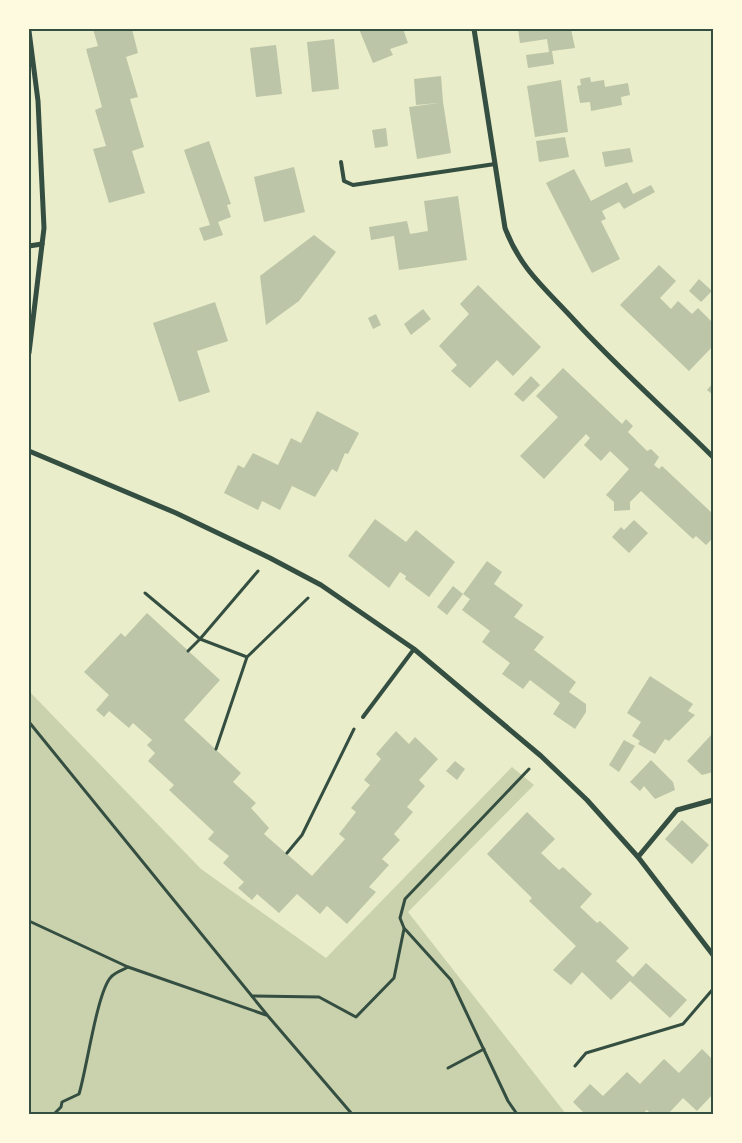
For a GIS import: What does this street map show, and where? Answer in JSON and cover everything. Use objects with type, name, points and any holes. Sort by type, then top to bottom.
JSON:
[{"type":"street","points":[[474,29],[505,228],[514,251],[527,271],[584,332],[713,457]]},
{"type":"street","points":[[29,30],[38,101],[43,174],[42,244],[29,353]]},
{"type":"street","points":[[29,246],[42,244]]},
{"type":"street","points":[[29,451],[176,513],[321,584],[414,649],[541,756],[586,800],[638,857],[713,955]]},
{"type":"street","points":[[638,857],[677,810],[713,800]]},
{"type":"lane","points":[[341,162],[344,181],[353,185],[494,164]]},
{"type":"lane","points":[[363,717],[414,649]]},
{"type":"path","points":[[188,651],[270,558]]},
{"type":"path","points":[[216,749],[247,658],[321,584]]},
{"type":"path","points":[[145,593],[200,639],[247,658]]},
{"type":"path","points":[[286,853],[302,835],[354,728],[363,717]]},
{"type":"path","points":[[29,722],[268,1016],[352,1114]]},
{"type":"path","points":[[517,1114],[508,1101],[450,980],[404,928],[400,918],[405,899],[541,756]]},
{"type":"path","points":[[29,921],[128,967],[268,1016]]},
{"type":"path","points":[[252,996],[318,997],[356,1017],[394,978],[404,928]]},
{"type":"path","points":[[54,1114],[61,1107],[62,1102],[78,1094],[85,1076],[101,995],[111,976],[128,967]]},
{"type":"path","points":[[575,1066],[586,1053],[684,1024],[713,988]]},
{"type":"path","points":[[448,1068],[484,1048]]},
{"type":"green space","points":[[29,691],[201,869],[326,958],[512,767],[534,785],[408,912],[566,1114],[29,1114]]},
{"type":"building","points":[[93,29],[132,29],[138,53],[126,57],[138,97],[130,99],[144,147],[132,151],[145,193],[109,203],[93,149],[106,146],[95,110],[102,107],[86,49],[98,46]]},
{"type":"building","points":[[359,29],[403,29],[408,43],[390,49],[393,55],[373,63]]},
{"type":"building","points":[[518,29],[571,29],[575,48],[552,51],[554,64],[528,68],[526,55],[549,52],[547,39],[520,43]]},
{"type":"building","points":[[334,39],[339,89],[312,92],[307,42]]},
{"type":"building","points":[[276,45],[282,94],[256,97],[250,48]]},
{"type":"building","points":[[441,76],[451,153],[417,159],[409,107],[438,103],[416,105],[414,79]]},
{"type":"building","points":[[590,77],[591,82],[604,80],[605,87],[628,83],[630,95],[621,97],[622,105],[591,111],[590,102],[580,103],[577,86],[581,85],[580,79]]},
{"type":"building","points":[[561,80],[568,132],[535,137],[527,86]]},
{"type":"building","points":[[386,128],[388,146],[375,148],[372,130]]},
{"type":"building","points":[[565,137],[569,157],[539,162],[536,141]]},
{"type":"building","points":[[209,141],[231,204],[227,205],[231,217],[218,222],[223,235],[204,241],[199,228],[210,225],[184,150]]},
{"type":"building","points":[[630,148],[633,162],[605,167],[602,152]]},
{"type":"building","points":[[294,167],[305,212],[264,222],[254,177]]},
{"type":"building","points":[[574,169],[591,201],[627,182],[633,194],[651,185],[655,192],[624,209],[619,202],[602,211],[606,219],[601,221],[620,259],[592,273],[546,183]]},
{"type":"building","points":[[458,196],[467,260],[399,270],[394,236],[371,240],[369,227],[407,221],[410,234],[428,231],[424,201]]},
{"type":"building","points":[[314,235],[336,252],[299,301],[266,325],[260,276]]},
{"type":"building","points":[[659,265],[676,281],[660,298],[671,309],[678,301],[692,314],[698,308],[713,323],[713,346],[689,371],[620,305]]},
{"type":"building","points":[[699,279],[712,291],[701,302],[689,291]]},
{"type":"building","points":[[478,285],[541,347],[513,376],[497,360],[470,388],[451,371],[457,365],[439,346],[469,314],[460,304]]},
{"type":"building","points":[[215,302],[228,341],[197,351],[210,392],[179,402],[153,323]]},
{"type":"building","points":[[423,309],[431,319],[411,335],[404,324]]},
{"type":"building","points":[[376,314],[381,325],[373,329],[368,318]]},
{"type":"building","points":[[563,368],[622,424],[626,419],[633,426],[628,432],[647,451],[651,449],[659,457],[654,465],[659,469],[662,466],[713,514],[713,538],[706,545],[696,536],[693,539],[641,491],[630,502],[630,510],[614,511],[614,502],[606,495],[629,469],[610,451],[601,461],[584,445],[590,438],[586,434],[544,479],[520,456],[558,417],[536,396]]},
{"type":"building","points":[[531,376],[540,385],[523,402],[514,394]]},
{"type":"building","points":[[713,383],[713,395],[707,390]]},
{"type":"building","points":[[317,411],[359,433],[348,454],[345,453],[337,472],[332,469],[315,497],[292,486],[280,510],[262,501],[258,510],[224,493],[238,465],[244,468],[253,453],[278,465],[291,438],[301,443]]},
{"type":"building","points":[[375,519],[406,542],[416,530],[455,562],[429,597],[405,579],[406,576],[400,572],[389,588],[348,556]]},
{"type":"building","points":[[634,520],[648,533],[629,553],[612,537],[621,527],[624,530]]},
{"type":"building","points":[[487,561],[502,572],[494,584],[523,605],[514,617],[544,637],[534,650],[576,682],[569,692],[586,704],[586,712],[575,729],[553,714],[560,703],[530,680],[523,689],[502,674],[510,663],[482,642],[490,631],[462,610],[470,599],[463,594]]},
{"type":"building","points":[[453,586],[463,594],[447,615],[437,607]]},
{"type":"building","points":[[147,613],[220,680],[184,720],[241,773],[233,782],[256,803],[251,808],[269,828],[264,834],[312,876],[345,839],[339,834],[356,812],[351,808],[370,785],[364,780],[381,759],[376,754],[396,731],[409,744],[415,737],[438,759],[419,780],[425,786],[407,807],[413,812],[394,834],[400,840],[382,859],[389,865],[369,887],[376,892],[347,924],[327,906],[320,914],[297,894],[279,913],[257,894],[252,900],[238,888],[244,882],[223,863],[229,856],[208,839],[214,832],[169,790],[174,785],[148,761],[155,753],[147,745],[152,740],[133,723],[129,728],[109,711],[104,717],[96,710],[109,695],[84,672],[121,633],[125,637]]},
{"type":"building","points":[[650,676],[693,704],[688,711],[695,715],[669,741],[665,739],[655,754],[638,744],[640,741],[632,736],[641,722],[627,713]]},
{"type":"building","points":[[713,733],[713,772],[702,775],[687,761]]},
{"type":"building","points":[[624,740],[635,746],[619,772],[609,765]]},
{"type":"building","points":[[651,760],[673,782],[675,790],[655,799],[644,786],[640,791],[630,782]]},
{"type":"building","points":[[455,761],[465,769],[457,780],[446,771]]},
{"type":"building","points":[[527,812],[555,839],[541,853],[559,870],[563,867],[592,894],[580,907],[597,923],[600,921],[629,948],[616,961],[633,977],[646,963],[687,1000],[670,1018],[630,981],[611,1000],[582,972],[571,985],[553,970],[576,946],[529,901],[532,898],[487,854]]},
{"type":"building","points":[[682,820],[709,845],[692,864],[665,839]]},
{"type":"building","points":[[702,1049],[713,1060],[713,1094],[697,1111],[683,1098],[668,1114],[651,1114],[647,1110],[642,1114],[585,1114],[573,1102],[590,1084],[603,1096],[627,1072],[640,1084],[664,1059],[679,1073]]}]
